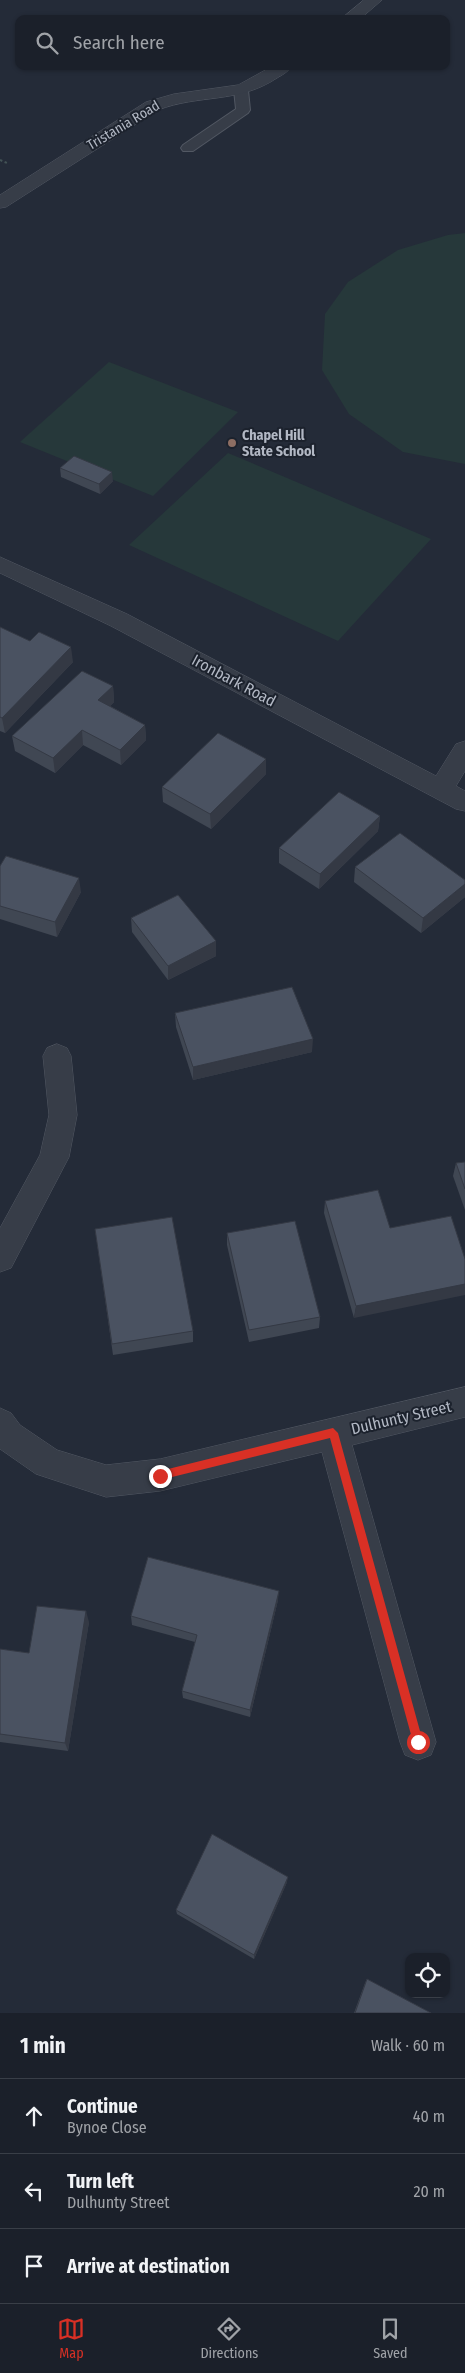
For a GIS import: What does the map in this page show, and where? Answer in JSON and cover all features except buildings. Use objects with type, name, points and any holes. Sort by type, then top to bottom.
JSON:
[{"type":"street","points":[[354,15],[374,0]]},
{"type":"street","name":"Tristania Road","points":[[0,203],[152,106],[166,100],[242,90],[259,83],[278,70]]},
{"type":"street","name":"Ironbark Road","points":[[0,564],[119,620],[465,802]]},
{"type":"street","points":[[441,789],[465,750]]},
{"type":"street","points":[[0,1258],[54,1157],[63,1115],[57,1056]]},
{"type":"street","name":"Dulhunty Street","points":[[0,1424],[9,1436],[48,1463],[106,1481],[160,1476],[465,1402]]},
{"type":"street","points":[[333,1433],[418,1742]]},
{"type":"lane","points":[[188,148],[243,110],[242,90]]},
{"type":"shaded area","points":[[465,233],[465,464],[403,452],[349,414],[322,370],[325,314],[348,282],[398,250],[448,235]]},
{"type":"shaded area","points":[[109,362],[238,412],[153,496],[20,442]]},
{"type":"shaded area","points":[[228,453],[431,539],[338,641],[129,545]]},
{"type":"place","name":"Chapel Hill State School","points":[[232,443]]},
{"type":"route","points":[[160,1476],[333,1433],[418,1742]]}]
